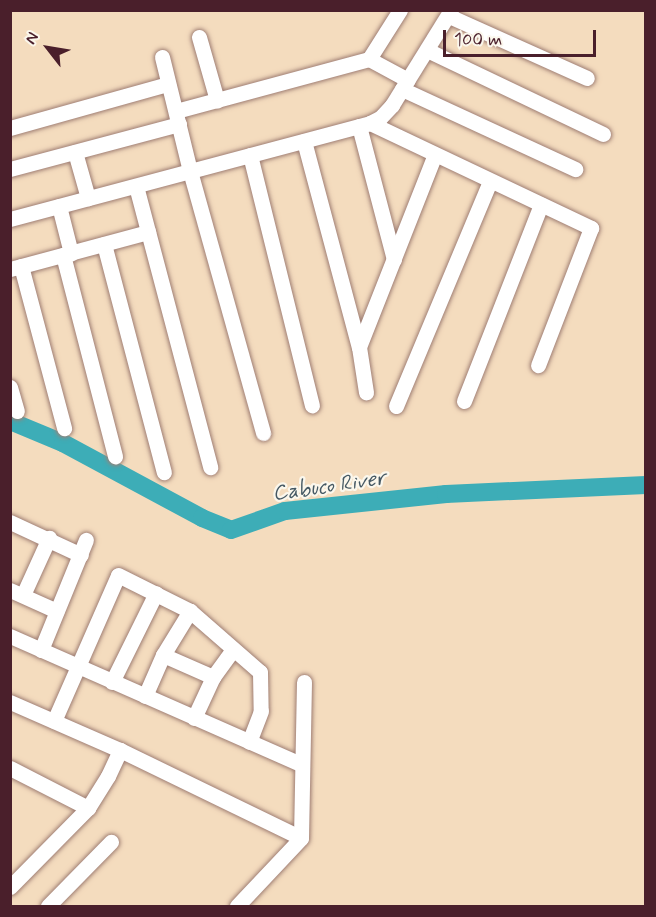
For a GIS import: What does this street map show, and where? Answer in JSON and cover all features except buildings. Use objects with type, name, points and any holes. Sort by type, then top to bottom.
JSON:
[{"type":"street","points":[[10,169],[75,152],[177,118],[217,100],[369,59],[400,10]]},
{"type":"street","points":[[10,219],[364,125],[386,113],[450,13],[587,78]]},
{"type":"street","points":[[199,37],[217,100]]},
{"type":"street","points":[[427,50],[603,134]]},
{"type":"street","points":[[162,57],[190,171],[263,433]]},
{"type":"street","points":[[369,59],[405,84],[575,169]]},
{"type":"street","points":[[10,128],[168,84]]},
{"type":"street","points":[[364,125],[435,154],[591,228],[538,365]]},
{"type":"street","points":[[364,125],[394,259]]},
{"type":"street","points":[[304,141],[359,347],[366,392]]},
{"type":"street","points":[[75,152],[88,198]]},
{"type":"street","points":[[359,347],[435,154]]},
{"type":"street","points":[[250,155],[312,405]]},
{"type":"street","points":[[396,406],[490,181]]},
{"type":"street","points":[[136,186],[210,467]]},
{"type":"street","points":[[464,401],[541,205]]},
{"type":"street","points":[[59,206],[67,254],[115,456]]},
{"type":"street","points":[[64,428],[16,267],[148,232]]},
{"type":"street","points":[[104,244],[164,472]]},
{"type":"street","points":[[10,387],[17,411]]},
{"type":"street","points":[[12,527],[83,548],[41,650]]},
{"type":"street","points":[[49,538],[17,593],[57,611]]},
{"type":"street","points":[[54,721],[118,575],[190,612],[260,672],[261,711],[249,742]]},
{"type":"street","points":[[112,681],[156,593]]},
{"type":"street","points":[[146,696],[163,655],[190,612]]},
{"type":"street","points":[[10,636],[302,765]]},
{"type":"street","points":[[194,718],[213,677],[233,649]]},
{"type":"street","points":[[163,655],[213,677]]},
{"type":"street","points":[[237,906],[301,838],[304,682]]},
{"type":"street","points":[[10,702],[120,750],[301,838]]},
{"type":"street","points":[[10,887],[88,808],[108,776],[120,750]]},
{"type":"street","points":[[10,768],[88,808]]},
{"type":"street","points":[[48,906],[111,842]]},
{"type":"waterway","name":"Cabuco River","points":[[10,421],[63,443],[202,518],[231,530],[285,511],[446,494],[646,485]]}]
